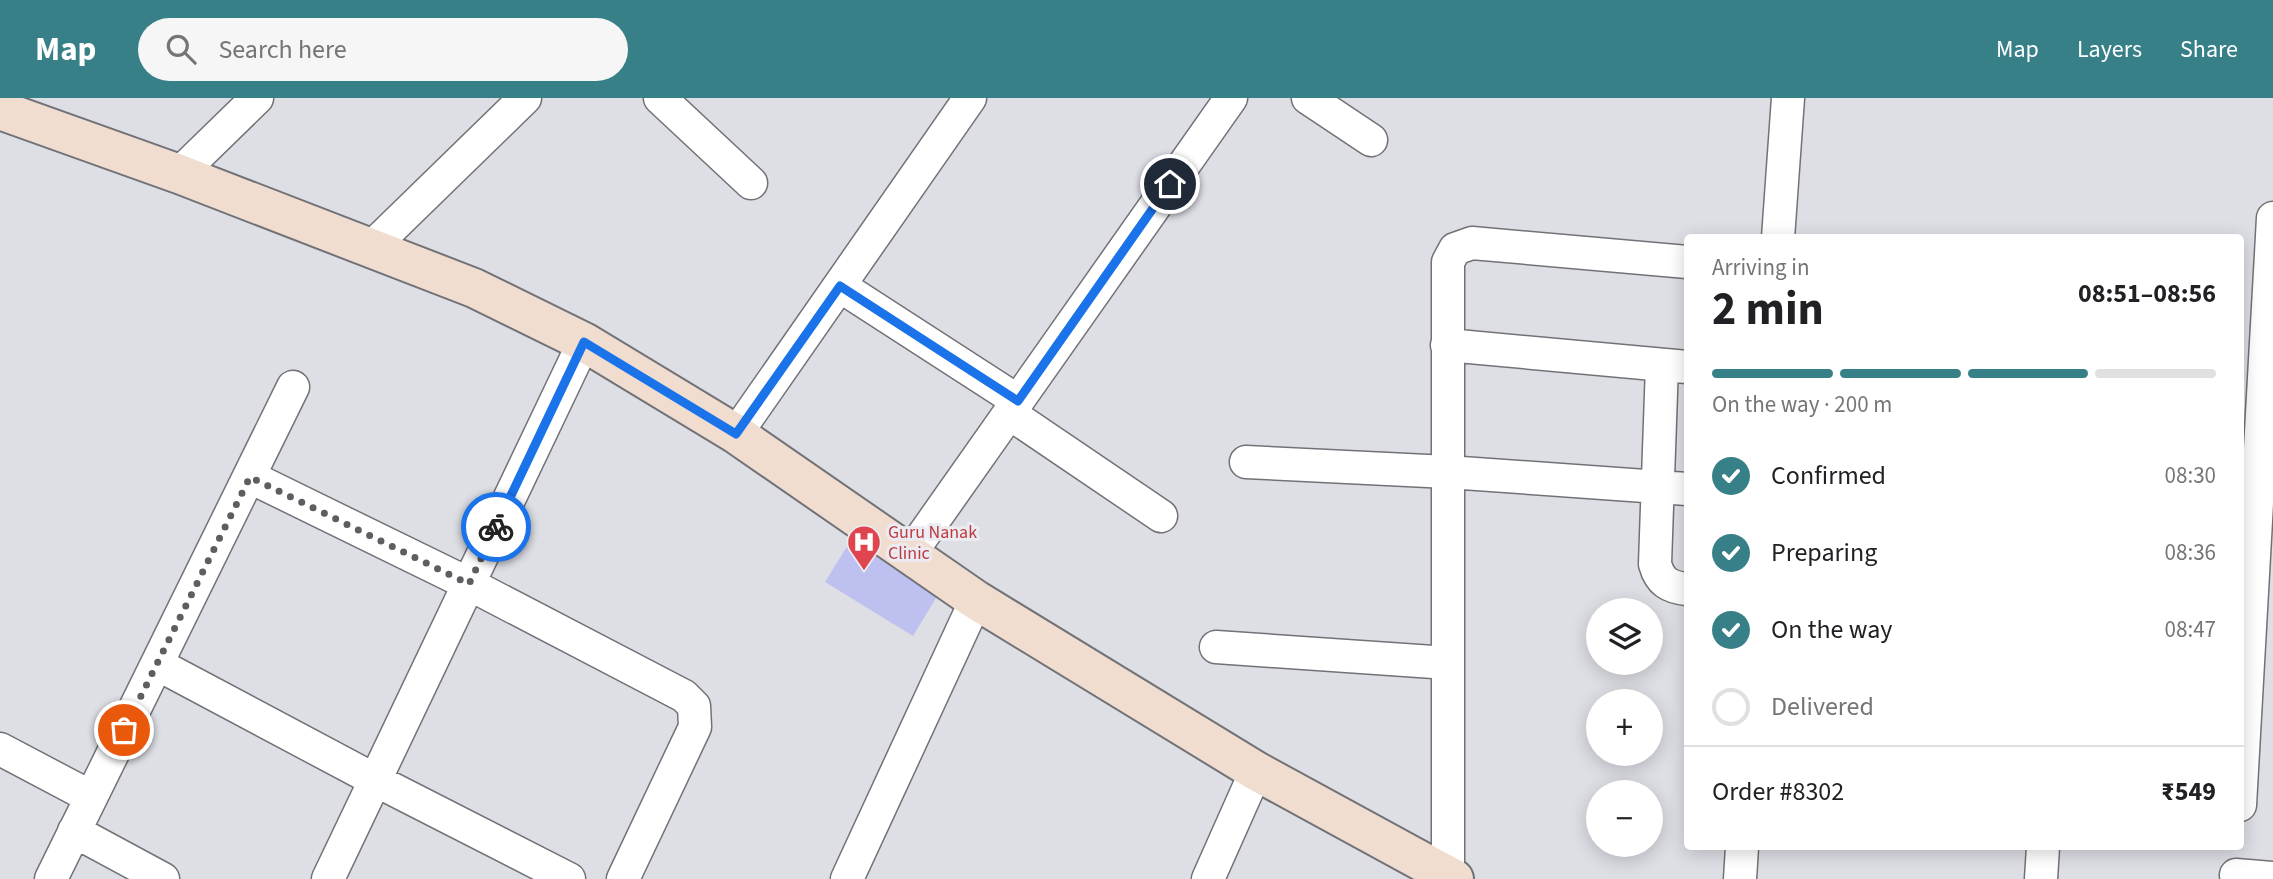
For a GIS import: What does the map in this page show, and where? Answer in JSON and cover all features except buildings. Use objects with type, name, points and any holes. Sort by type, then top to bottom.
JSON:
[{"type":"street","points":[[178,174],[257,98]]},
{"type":"street","points":[[372,247],[525,98]]},
{"type":"street","points":[[660,98],[751,183]]},
{"type":"street","points":[[736,434],[970,98]]},
{"type":"street","points":[[910,554],[1231,98]]},
{"type":"street","points":[[1308,98],[1371,140]]},
{"type":"street","points":[[1778,234],[1788,98]]},
{"type":"street","points":[[0,110],[372,247],[474,288],[584,342],[736,434],[976,600],[1256,771],[1451,877],[1448,262],[1455,248],[1472,243],[1684,262]]},
{"type":"street","points":[[2244,782],[2260,688],[2273,218]]},
{"type":"street","points":[[840,286],[1014,407],[1161,516]]},
{"type":"street","points":[[328,879],[584,342]]},
{"type":"street","points":[[1447,345],[1674,366],[1672,488],[1655,564],[1659,578],[1673,587],[1684,589]]},
{"type":"street","points":[[51,879],[293,387]]},
{"type":"street","points":[[1246,462],[1448,472],[1672,488]]},
{"type":"street","points":[[250,477],[469,584],[684,696],[694,706],[695,727],[623,879]]},
{"type":"street","points":[[847,879],[976,600]]},
{"type":"street","points":[[1216,647],[1448,663]]},
{"type":"street","points":[[157,664],[569,879]]},
{"type":"street","points":[[0,750],[91,797]]},
{"type":"street","points":[[1208,879],[1256,771]]},
{"type":"street","points":[[74,831],[163,879]]},
{"type":"street","points":[[1740,879],[1742,850]]},
{"type":"street","points":[[2042,879],[2043,850]]},
{"type":"street","points":[[2237,867],[2273,878]]},
{"type":"way so far","points":[[124,730],[250,477],[469,584],[496,527]]},
{"type":"place","name":"Guru Nanak Clinic","points":[[864,572]]},
{"type":"route","points":[[496,527],[584,342],[736,434],[840,286],[1018,401],[1170,184]]}]
